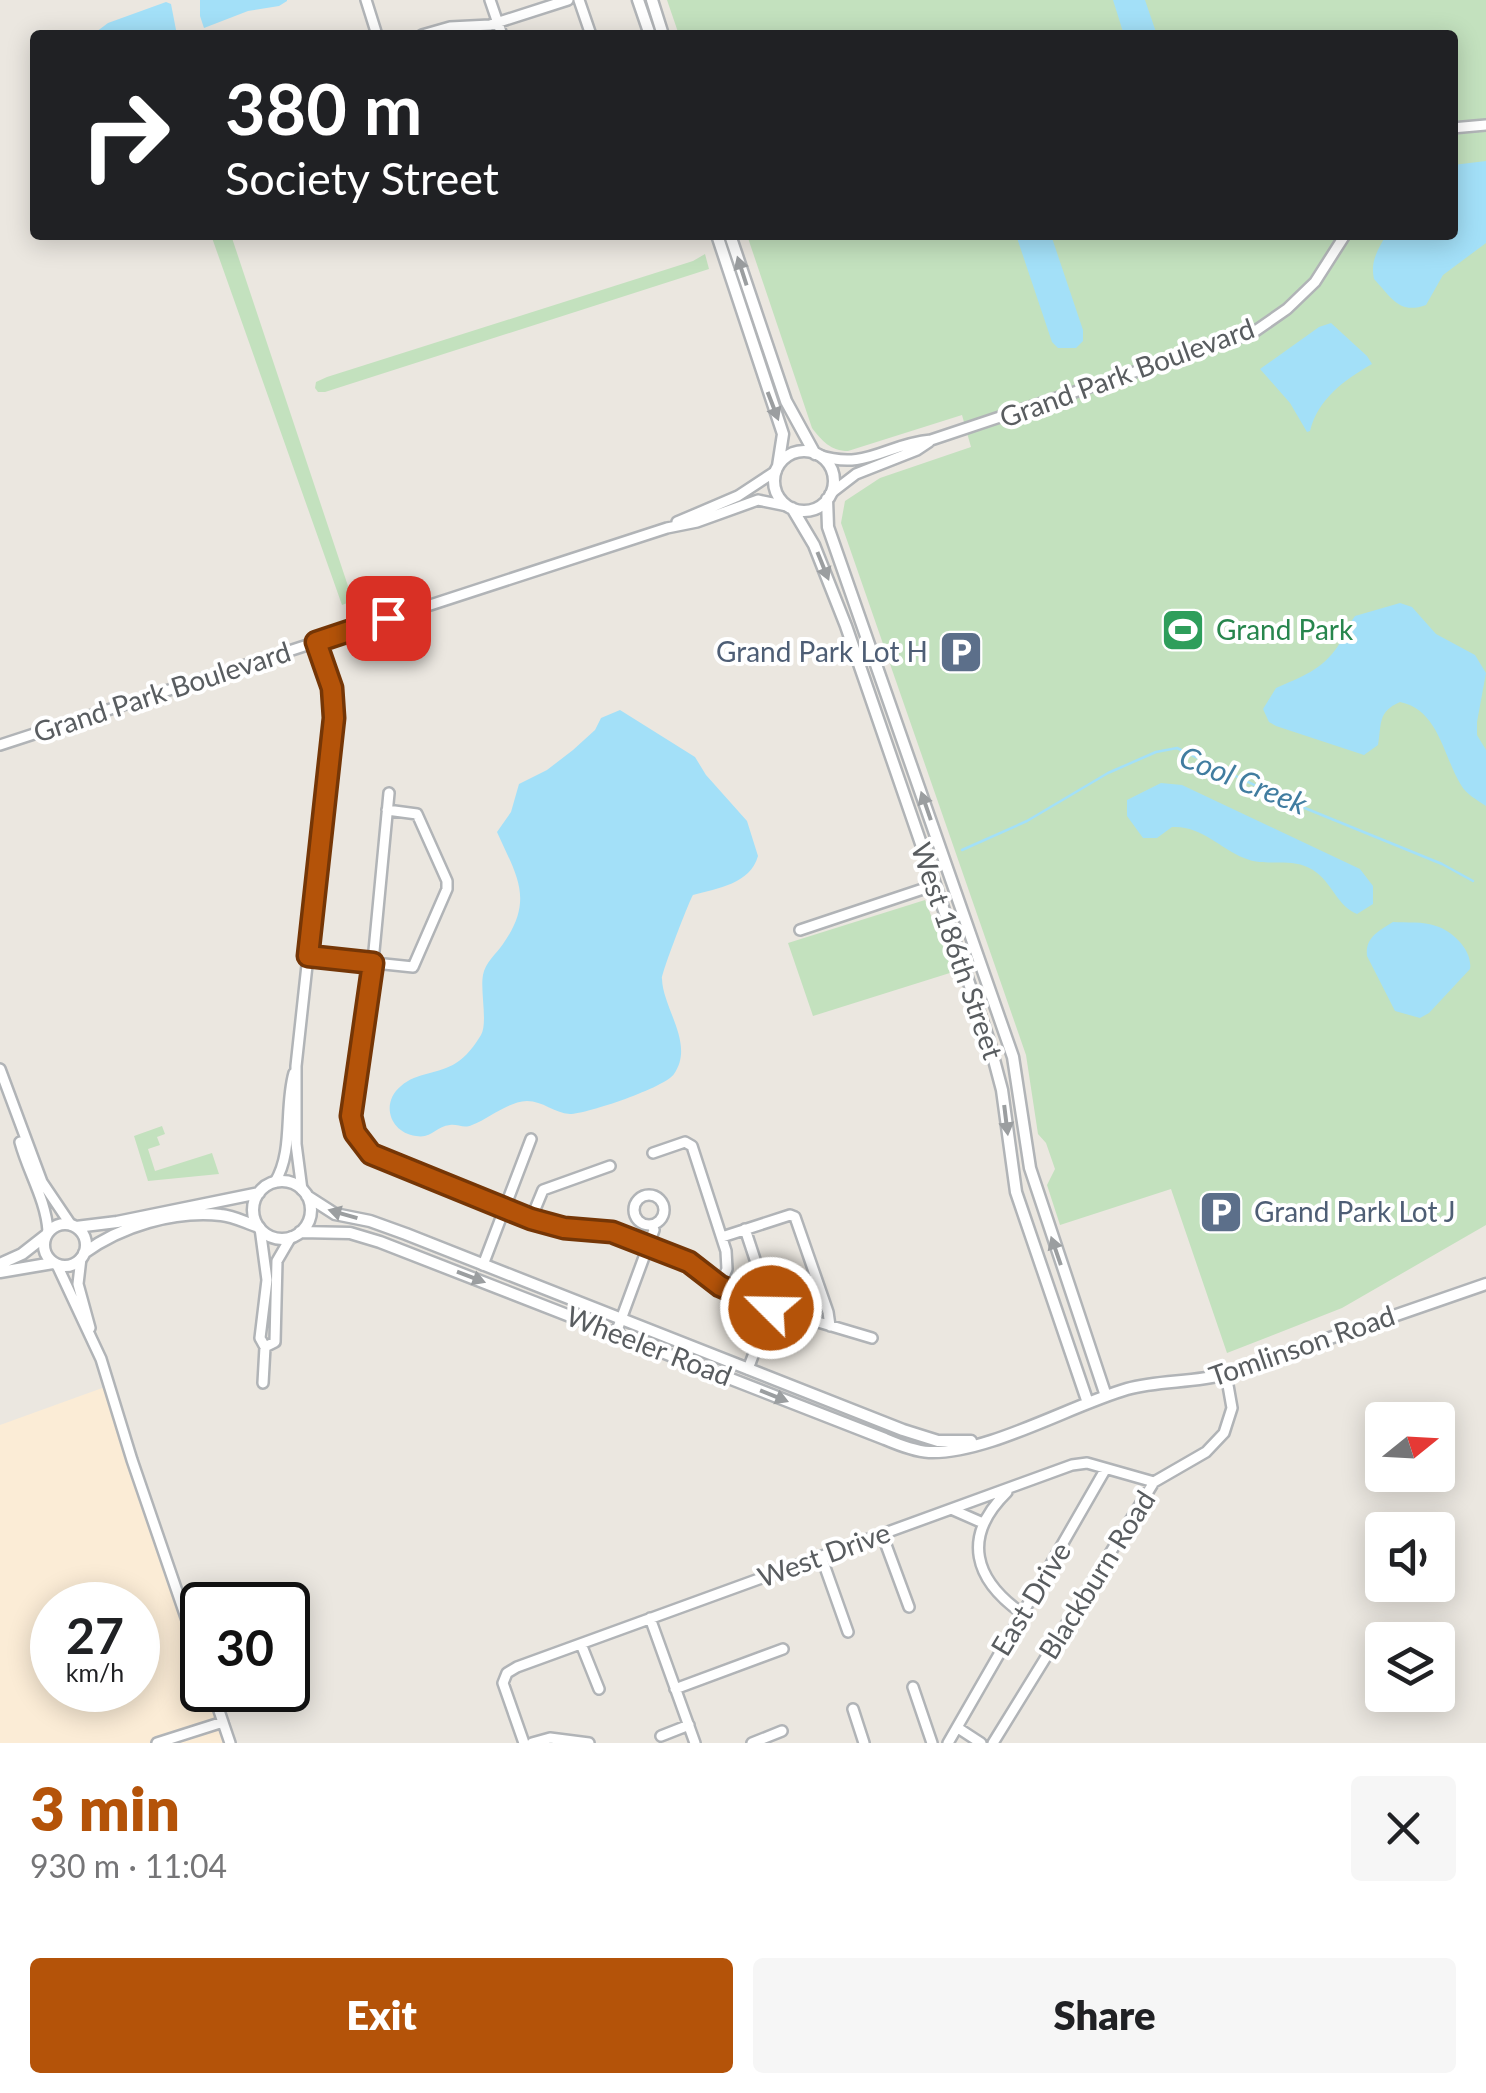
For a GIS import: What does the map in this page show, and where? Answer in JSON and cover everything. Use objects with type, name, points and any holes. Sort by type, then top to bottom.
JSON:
[{"type":"street","points":[[366,0],[375,30]]},
{"type":"street","points":[[490,0],[500,30]]},
{"type":"street","points":[[440,30],[498,23],[536,5],[568,0]]},
{"type":"street","points":[[579,0],[589,30]]},
{"type":"street","points":[[638,0],[648,30]]},
{"type":"street","points":[[652,0],[662,30]]},
{"type":"street","points":[[1458,127],[1486,125]]},
{"type":"street","points":[[719,240],[783,434],[776,493],[790,507],[809,511],[829,497],[832,472],[816,455],[786,402],[732,240]]},
{"type":"street","name":"Grand Park Boulevard","points":[[816,455],[844,462],[860,461],[1254,332],[1287,309],[1315,282],[1343,240]]},
{"type":"street","name":"Grand Park Boulevard","points":[[829,497],[856,474],[917,450],[931,440]]},
{"type":"street","points":[[777,468],[796,453],[816,455]]},
{"type":"street","name":"Grand Park Boulevard","points":[[0,745],[666,528],[738,496],[777,468]]},
{"type":"street","name":"West 186th Street","points":[[829,497],[828,527],[1013,1056],[1030,1168],[1110,1395]]},
{"type":"street","name":"Grand Park Boulevard","points":[[666,528],[697,522],[758,500],[790,507]]},
{"type":"street","name":"West 186th Street","points":[[790,507],[814,545],[827,576],[966,972],[1002,1090],[1016,1192],[1088,1404]]},
{"type":"street","points":[[265,1347],[275,1342],[277,1260],[310,1215],[296,1156],[296,1066],[334,718],[332,688],[316,642]]},
{"type":"street","points":[[389,792],[373,963],[351,1116],[361,1144],[380,1158],[531,1219],[564,1228],[612,1232],[689,1262],[720,1286],[771,1308],[872,1338]]},
{"type":"street","points":[[308,956],[413,967],[447,889],[447,880],[418,814],[387,810]]},
{"type":"street","points":[[800,930],[935,885]]},
{"type":"street","points":[[966,972],[982,966]]},
{"type":"street","points":[[0,1264],[61,1224],[117,1222],[259,1193],[276,1182],[285,1162],[288,1094],[296,1066]]},
{"type":"street","points":[[0,1069],[42,1182],[85,1238],[78,1284],[90,1330]]},
{"type":"street","points":[[20,1129],[26,1166],[46,1211],[44,1251],[56,1264],[90,1330],[180,1598]]},
{"type":"street","points":[[483,1265],[531,1139]]},
{"type":"street","points":[[653,1152],[685,1142],[690,1144],[728,1264],[720,1286]]},
{"type":"street","points":[[531,1219],[546,1188],[610,1166]]},
{"type":"street","points":[[276,1182],[290,1182],[304,1193]]},
{"type":"street","points":[[259,1193],[254,1207],[267,1280],[260,1338],[265,1347],[263,1383]]},
{"type":"street","name":"Wheeler Road","points":[[304,1193],[334,1214],[370,1221],[921,1437],[953,1443],[997,1437]]},
{"type":"street","points":[[0,1272],[56,1264],[68,1266],[120,1233],[168,1218],[223,1215],[276,1238],[295,1235]]},
{"type":"street","points":[[722,1237],[792,1216],[830,1326]]},
{"type":"street","points":[[616,1334],[654,1230],[652,1224]]},
{"type":"street","points":[[745,1230],[771,1308],[748,1369]]},
{"type":"street","name":"Wheeler Road","points":[[295,1235],[350,1233],[380,1242],[908,1448],[958,1450],[1110,1395]]},
{"type":"street","name":"Tomlinson Road","points":[[1110,1395],[1153,1383],[1184,1383],[1226,1374],[1486,1284]]},
{"type":"street","name":"Blackburn Road","points":[[993,1743],[1154,1482],[1206,1452],[1224,1433],[1232,1408],[1226,1374]]},
{"type":"street","name":"West Drive","points":[[524,1743],[503,1682],[517,1666],[1081,1463],[1154,1482]]},
{"type":"street","name":"East Drive","points":[[948,1743],[1104,1470]]},
{"type":"street","points":[[1012,1487],[983,1523],[978,1549],[981,1568],[994,1590],[1023,1614]]},
{"type":"street","points":[[951,1510],[983,1523]]},
{"type":"street","points":[[882,1534],[909,1607]]},
{"type":"street","points":[[821,1556],[848,1632]]},
{"type":"street","points":[[650,1618],[695,1743]]},
{"type":"street","points":[[581,1644],[599,1689]]},
{"type":"street","points":[[676,1689],[783,1649]]},
{"type":"street","points":[[912,1687],[932,1743]]},
{"type":"street","points":[[853,1708],[864,1743]]},
{"type":"street","points":[[219,1712],[230,1743]]},
{"type":"street","points":[[157,1743],[222,1722]]},
{"type":"street","points":[[660,1736],[688,1725]]},
{"type":"street","points":[[958,1728],[980,1743]]},
{"type":"street","points":[[752,1743],[782,1732]]},
{"type":"street","points":[[532,1743],[550,1738],[589,1743]]},
{"type":"shaded area","points":[[105,1387],[180,1614],[180,1712],[213,1712],[223,1743],[0,1743],[0,1425]]},
{"type":"green space","name":"Grand Park","points":[[667,0],[1486,0],[1486,1225],[1342,1308],[1227,1353],[1171,1189],[1060,1225],[1047,1185],[1055,1169],[1046,1143],[1038,1134],[1026,1055],[841,523],[845,501],[880,478],[971,447],[962,415],[848,451],[823,441],[812,428],[749,240],[1458,240],[1458,30],[677,30]]},
{"type":"green space","points":[[213,240],[233,240],[353,601],[342,605]]},
{"type":"green space","points":[[705,254],[709,269],[325,392],[315,388],[316,382],[327,377]]},
{"type":"green space","points":[[925,900],[953,972],[813,1016],[788,943]]},
{"type":"green space","points":[[162,1126],[165,1134],[157,1137],[160,1145],[148,1149],[155,1171],[212,1153],[219,1174],[148,1181],[134,1136]]},
{"type":"water","points":[[200,0],[287,0],[287,1],[204,28]]},
{"type":"water","points":[[1113,0],[1145,0],[1155,30],[1122,30]]},
{"type":"water","points":[[166,2],[171,4],[176,30],[99,30]]},
{"type":"water","points":[[1486,161],[1486,243],[1443,275],[1426,305],[1402,306],[1374,279],[1374,261],[1384,240],[1458,240],[1458,164]]},
{"type":"water","points":[[1018,240],[1053,240],[1083,330],[1083,341],[1076,348],[1058,348],[1052,342]]},
{"type":"water","points":[[1331,323],[1372,364],[1334,392],[1307,432],[1290,403],[1260,369],[1319,327]]},
{"type":"water","points":[[1400,603],[1412,607],[1436,634],[1475,655],[1486,673],[1477,735],[1486,750],[1486,806],[1463,788],[1432,724],[1413,707],[1400,702],[1387,710],[1378,745],[1364,755],[1276,726],[1269,722],[1263,709],[1276,688],[1325,661],[1355,616]]},
{"type":"water","points":[[620,710],[695,757],[747,821],[758,856],[741,879],[693,895],[666,964],[662,979],[680,1039],[680,1063],[668,1079],[642,1092],[579,1113],[564,1113],[527,1101],[469,1126],[445,1126],[421,1136],[407,1134],[391,1116],[395,1093],[414,1078],[460,1060],[483,1030],[484,971],[518,914],[516,874],[497,832],[511,812],[519,784],[547,770],[595,730],[601,718]]},
{"type":"water","points":[[1161,783],[1182,785],[1360,869],[1373,886],[1373,904],[1357,914],[1305,866],[1244,858],[1182,827],[1172,827],[1157,838],[1143,838],[1127,816],[1127,800]]},
{"type":"water","points":[[1393,922],[1426,923],[1442,929],[1455,937],[1470,962],[1470,969],[1420,1018],[1395,1011],[1367,956],[1371,939]]},
{"type":"waterway","name":"Cool Creek","points":[[962,850],[1027,821],[1108,773],[1156,752],[1177,748],[1473,881]]},
{"type":"place","name":"Grand Park","points":[[1183,630]]},
{"type":"place","name":"Grand Park Lot H","points":[[961,652]]},
{"type":"place","name":"Grand Park Lot J","points":[[1221,1212]]},
{"type":"route","points":[[388,618],[316,642],[332,688],[334,734],[308,956],[373,963],[351,1116],[361,1144],[380,1158],[531,1219],[564,1228],[612,1232],[689,1262],[720,1286],[771,1308]]}]
